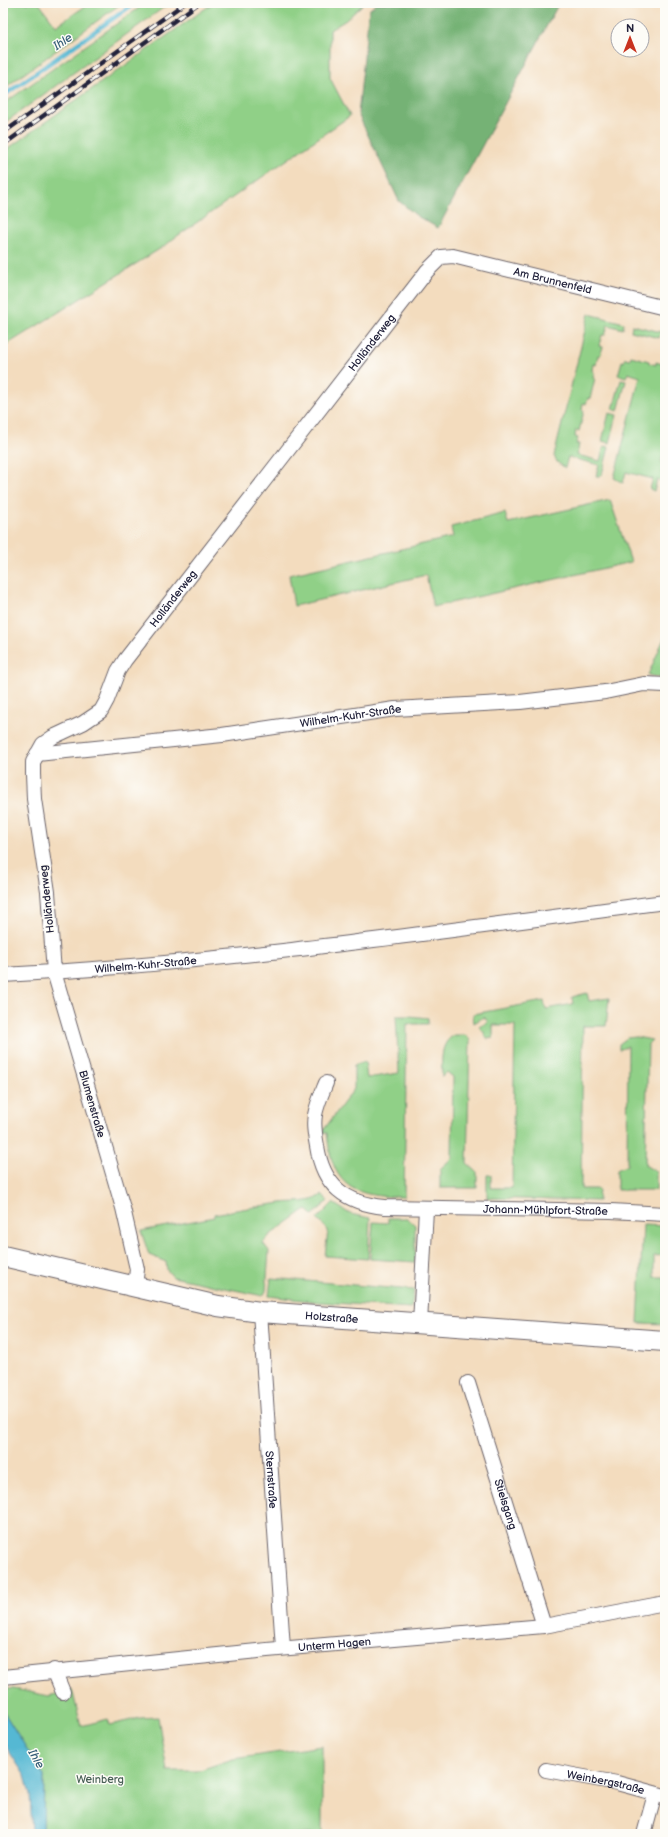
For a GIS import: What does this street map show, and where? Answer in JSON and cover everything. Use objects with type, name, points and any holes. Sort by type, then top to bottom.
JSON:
[{"type":"street","name":"Am Brunnenfeld","points":[[441,257],[458,257],[665,308]]},
{"type":"street","name":"Holländerweg","points":[[54,972],[48,892],[34,799],[33,762],[37,754],[43,744],[83,723],[101,711],[108,700],[118,671],[125,660],[373,339],[427,271],[441,257]]},
{"type":"street","name":"Wilhelm-Kuhr-Straße","points":[[37,754],[228,734],[395,709],[520,702],[605,692],[644,684],[665,685]]},
{"type":"street","name":"Wilhelm-Kuhr-Straße","points":[[54,972],[281,953],[665,902]]},
{"type":"street","points":[[3,975],[54,972]]},
{"type":"street","name":"Blumenstraße","points":[[54,972],[123,1208],[137,1268],[135,1287]]},
{"type":"street","name":"Johann-Mühlpfort-Straße","points":[[326,1083],[315,1115],[314,1127],[319,1160],[322,1170],[332,1185],[346,1196],[362,1204],[426,1209],[604,1210],[665,1214]]},
{"type":"street","points":[[420,1324],[426,1209]]},
{"type":"street","name":"Holzstraße","points":[[3,1256],[218,1306],[260,1312],[665,1341]]},
{"type":"street","name":"Sternstraße","points":[[260,1312],[283,1648]]},
{"type":"street","name":"Stielsgang","points":[[468,1383],[544,1626]]},
{"type":"street","name":"Unterm Hagen","points":[[3,1677],[54,1670],[283,1648],[544,1626],[665,1603]]},
{"type":"street","points":[[54,1670],[63,1692]]},
{"type":"street","name":"Weinbergstraße","points":[[546,1770],[617,1783],[660,1795]]},
{"type":"street","points":[[644,1834],[660,1795]]},
{"type":"green space","points":[[3,3],[39,3],[56,26],[90,3],[122,3],[3,89]]},
{"type":"green space","points":[[146,3],[170,3],[3,124],[3,104]]},
{"type":"green space","points":[[213,3],[364,3],[346,20],[330,30],[330,78],[350,116],[166,245],[3,347],[3,152]]},
{"type":"green space","points":[[377,3],[559,3],[438,228],[417,216],[399,201],[358,114],[369,10]]},
{"type":"green space","points":[[589,314],[624,323],[623,329],[608,325],[605,335],[602,335],[599,346],[603,347],[600,356],[598,355],[596,365],[593,364],[593,378],[595,378],[590,399],[588,398],[586,404],[583,403],[582,410],[584,411],[579,431],[576,430],[575,437],[578,438],[576,444],[579,444],[577,455],[600,461],[604,446],[609,447],[602,474],[599,476],[596,476],[599,465],[568,457],[565,468],[557,462],[554,456]]},
{"type":"green space","points":[[632,325],[661,332],[659,338],[631,331]]},
{"type":"green space","points":[[631,356],[649,361],[649,363],[656,365],[656,362],[662,364],[663,361],[665,362],[665,456],[663,455],[661,462],[664,463],[662,473],[665,474],[665,482],[657,480],[654,491],[650,489],[653,479],[626,472],[623,483],[614,478],[640,377],[628,373],[626,377],[618,375],[622,361],[624,362],[625,358],[630,359]]},
{"type":"green space","points":[[621,380],[626,381],[618,411],[613,409]]},
{"type":"green space","points":[[609,413],[617,415],[610,443],[602,441]]},
{"type":"green space","points":[[610,500],[631,562],[433,607],[426,575],[294,606],[289,575],[453,537],[451,527],[505,513],[508,523]]},
{"type":"green space","points":[[665,636],[665,679],[648,675]]},
{"type":"green space","points":[[587,993],[589,1001],[609,998],[606,1026],[583,1026],[581,1189],[599,1189],[598,1201],[487,1198],[487,1175],[491,1175],[491,1188],[512,1188],[515,1025],[493,1025],[493,1038],[487,1039],[479,1027],[488,1022],[484,1017],[474,1023],[473,1014],[544,1001],[546,1009],[573,1004],[572,997]]},
{"type":"green space","points":[[396,1016],[428,1018],[428,1024],[407,1024],[404,1197],[371,1195],[348,1185],[340,1177],[334,1166],[327,1133],[323,1133],[325,1128],[354,1089],[354,1065],[365,1062],[367,1078],[399,1073]]},
{"type":"green space","points":[[455,1035],[465,1035],[470,1040],[467,1163],[477,1172],[477,1188],[440,1188],[440,1169],[452,1158],[453,1077],[447,1072],[442,1077],[442,1053],[446,1042]]},
{"type":"green space","points":[[636,1037],[652,1040],[648,1044],[645,1165],[656,1172],[656,1190],[617,1190],[617,1170],[627,1165],[628,1046],[619,1050],[619,1044],[627,1038]]},
{"type":"green space","points":[[322,1195],[328,1201],[313,1215],[306,1209],[270,1235],[263,1243],[269,1251],[266,1291],[263,1296],[173,1277],[167,1270],[166,1262],[149,1255],[141,1231],[214,1217],[214,1214],[281,1203],[307,1201]]},
{"type":"green space","points":[[333,1203],[350,1214],[370,1218],[368,1259],[325,1256],[328,1230],[317,1219]]},
{"type":"green space","points":[[388,1218],[407,1218],[415,1225],[415,1262],[370,1259],[373,1222],[388,1223]]},
{"type":"green space","points":[[643,1225],[665,1226],[665,1255],[654,1256],[654,1277],[665,1277],[665,1324],[638,1323]]},
{"type":"green space","points":[[271,1278],[414,1290],[411,1308],[319,1302],[269,1296]]},
{"type":"green space","name":"Weinberg","points":[[3,1689],[14,1689],[49,1696],[72,1689],[81,1726],[108,1719],[110,1725],[140,1718],[158,1717],[167,1771],[197,1771],[233,1759],[322,1746],[322,1834],[43,1834],[44,1776],[3,1711]]},
{"type":"water","points":[[3,1711],[44,1776],[43,1834],[32,1834],[30,1794],[25,1776],[3,1742]]},
{"type":"waterway","name":"Ihle","points":[[3,96],[135,3]]},
{"type":"railway","points":[[3,133],[185,3]]},
{"type":"railway","points":[[3,145],[199,3]]}]
